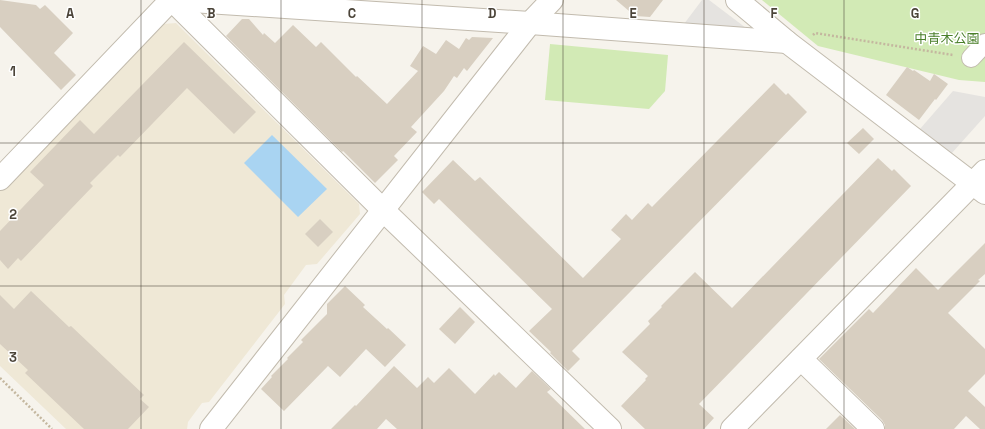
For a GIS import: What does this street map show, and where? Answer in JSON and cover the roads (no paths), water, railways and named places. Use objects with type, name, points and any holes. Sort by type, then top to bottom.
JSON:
[{"type":"street","points":[[0,179],[171,0],[383,210],[610,429]]},
{"type":"street","points":[[176,0],[530,23],[793,47]]},
{"type":"street","points":[[211,429],[530,23],[552,0]]},
{"type":"street","points":[[732,429],[801,359],[981,183],[793,47],[737,0]]},
{"type":"street","points":[[971,58],[985,42]]},
{"type":"street","points":[[801,359],[873,429]]},
{"type":"water","points":[[272,135],[327,189],[298,217],[244,163]]},
{"type":"park label","name":"中青木公園","points":[[947,38]]}]
